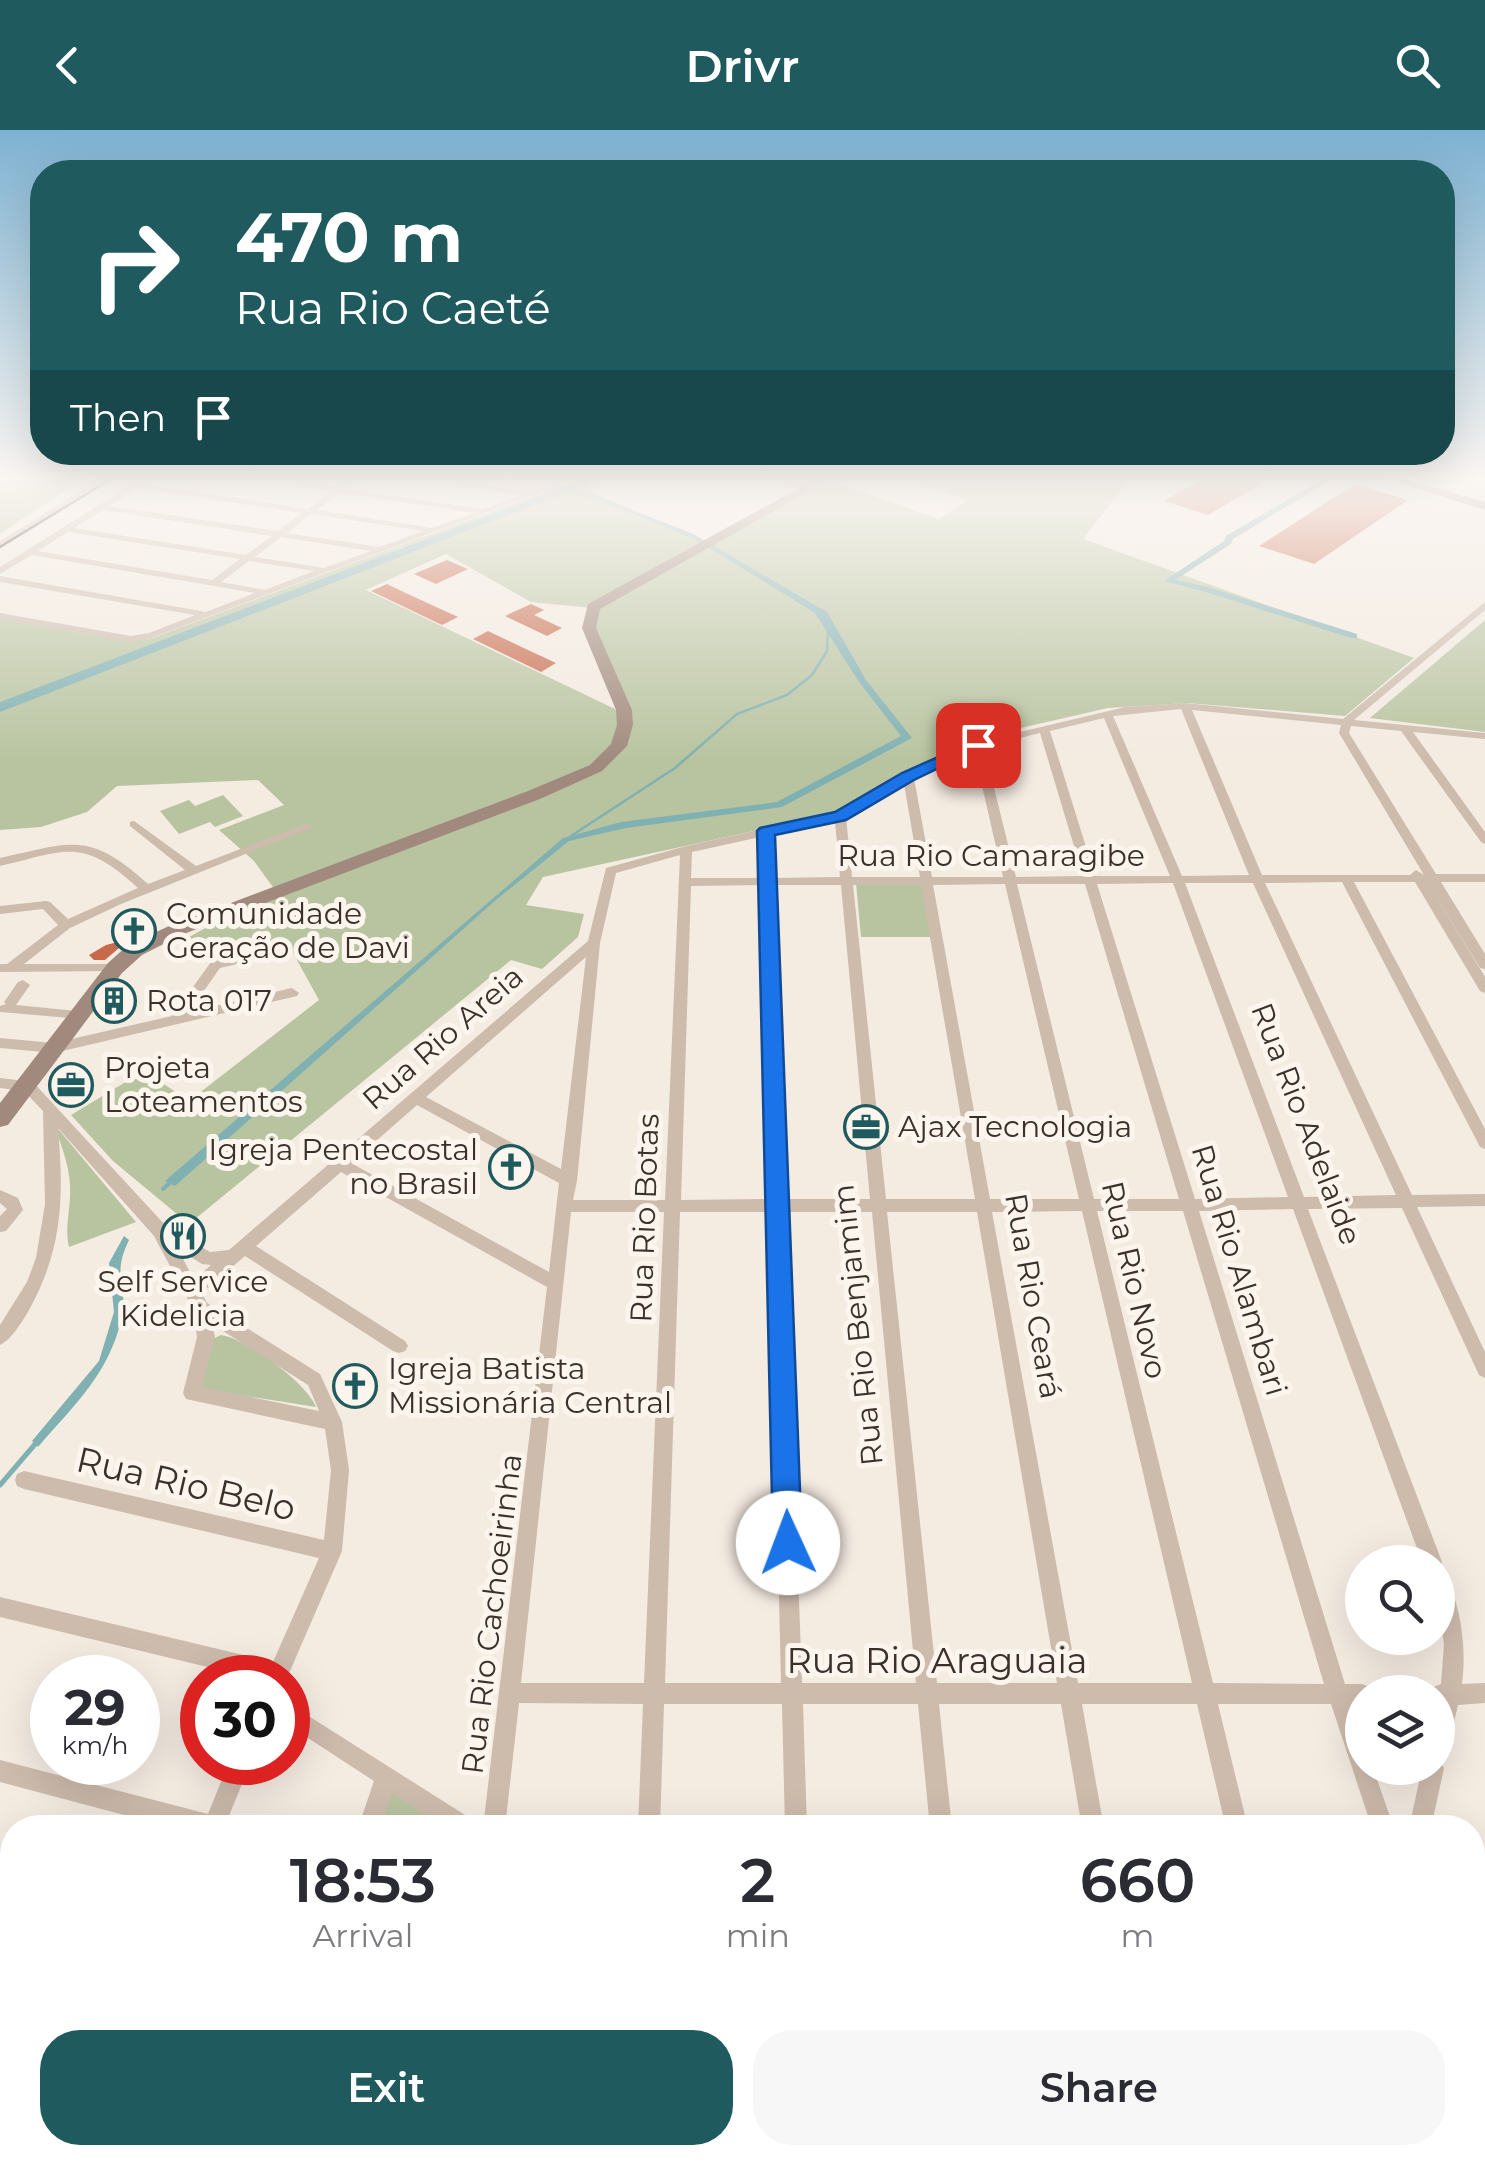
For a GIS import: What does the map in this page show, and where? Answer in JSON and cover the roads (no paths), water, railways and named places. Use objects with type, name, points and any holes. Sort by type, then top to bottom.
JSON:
[{"type":"main road","points":[[0,1119],[77,1016],[135,950],[174,931],[534,796],[596,768],[619,746],[626,726],[624,710],[589,628],[592,610],[658,571]]},
{"type":"street","points":[[139,571],[268,593]]},
{"type":"street","points":[[214,584],[231,571]]},
{"type":"street","points":[[0,616],[131,639],[151,636],[326,571]]},
{"type":"street","points":[[0,579],[208,615]]},
{"type":"street","points":[[1485,605],[1344,733],[1485,988]]},
{"type":"street","points":[[1353,721],[1485,616]]},
{"type":"street","points":[[1185,706],[1257,879],[1485,1370]]},
{"type":"street","points":[[686,850],[840,816],[908,776],[978,745],[1106,714],[1185,706],[1485,736]]},
{"type":"street","name":"Rua Rio Adelaide","points":[[1106,714],[1178,880],[1426,1545]]},
{"type":"street","points":[[1327,719],[1425,878],[1485,965]]},
{"type":"street","points":[[1404,726],[1485,840]]},
{"type":"street","name":"Rua Rio Alambari","points":[[1044,728],[1338,1694],[1379,1815]]},
{"type":"street","name":"Rua Rio Novo","points":[[978,745],[1233,1815]]},
{"type":"street","name":"Rua Rio Ceará","points":[[908,776],[1091,1815]]},
{"type":"street","name":"Rua Rio Benjamim","points":[[840,816],[940,1815]]},
{"type":"street","points":[[134,824],[193,870]]},
{"type":"street","points":[[6,967],[66,925],[145,888],[307,827]]},
{"type":"street","points":[[766,831],[796,1815]]},
{"type":"street","points":[[0,862],[92,847],[145,888]]},
{"type":"street","name":"Rua Rio Cachoeirinha","points":[[496,1815],[594,943],[610,871],[686,850]]},
{"type":"street","name":"Rua Rio Botas","points":[[650,1815],[686,850]]},
{"type":"street","name":"Rua Rio Camaragibe","points":[[684,882],[1485,878]]},
{"type":"street","points":[[1346,879],[1485,1143]]},
{"type":"street","points":[[0,910],[46,905],[66,925]]},
{"type":"street","name":"Rua Rio Areia","points":[[197,1300],[239,1251],[594,943]]},
{"type":"street","points":[[176,1020],[216,965],[274,951]]},
{"type":"street","points":[[6,967],[116,968]]},
{"type":"street","points":[[4,1007],[23,985]]},
{"type":"street","points":[[0,1043],[54,1048],[292,993]]},
{"type":"street","points":[[4,1007],[77,1016]]},
{"type":"street","points":[[0,1082],[28,1086],[160,1231],[208,1259],[239,1251],[400,1346]]},
{"type":"street","points":[[415,1098],[569,1181]]},
{"type":"street","points":[[0,1338],[34,1291],[47,1256],[56,1184],[49,1113]]},
{"type":"street","points":[[340,1164],[556,1284]]},
{"type":"street","points":[[0,1196],[12,1202],[7,1220]]},
{"type":"street","points":[[567,1206],[1190,1205],[1485,1200]]},
{"type":"street","points":[[160,1231],[197,1300],[206,1338],[192,1393],[333,1422]]},
{"type":"street","points":[[197,1300],[314,1380],[333,1422],[340,1488],[332,1552],[286,1655]]},
{"type":"street","name":"Rua Rio Belo","points":[[24,1480],[332,1552]]},
{"type":"street","points":[[0,1607],[196,1655]]},
{"type":"street","points":[[1455,1694],[1485,1692]]},
{"type":"street","name":"Rua Rio Araguaia","points":[[512,1693],[1345,1694]]},
{"type":"street","points":[[310,1728],[444,1815]]},
{"type":"street","points":[[0,1771],[167,1815]]},
{"type":"street","points":[[373,1815],[386,1778]]},
{"type":"street","points":[[217,1815],[230,1785]]},
{"type":"street","points":[[1423,1815],[1429,1785]]},
{"type":"water","points":[[747,571],[757,571],[827,612],[866,680],[912,738],[782,807],[626,828],[569,841],[497,899],[175,1186],[165,1181],[563,838],[621,822],[777,802],[901,736],[859,682],[815,613]]},
{"type":"water","points":[[124,1236],[129,1240],[120,1272],[122,1316],[109,1354],[78,1402],[38,1447],[32,1441],[99,1361],[114,1312],[109,1263]]},
{"type":"waterway","points":[[0,707],[355,571]]},
{"type":"waterway","points":[[1183,571],[1168,581],[1354,636]]},
{"type":"waterway","points":[[571,836],[675,768],[737,714],[787,695],[812,675],[827,651],[828,631]]},
{"type":"waterway","points":[[163,1189],[172,1181]]},
{"type":"waterway","points":[[0,1485],[36,1443]]},
{"type":"place","name":"Comunidade Geração de Davi","points":[[134,931]]},
{"type":"place","name":"Rota 017","points":[[114,1001]]},
{"type":"place","name":"Projeta Loteamentos","points":[[71,1085]]},
{"type":"place","name":"Ajax Tecnologia","points":[[866,1127]]},
{"type":"place","name":"Igreja Pentecostal no Brasil","points":[[511,1167]]},
{"type":"place","name":"Self Service Kidelicia","points":[[183,1236]]},
{"type":"place","name":"Igreja Batista Missionária Central","points":[[355,1386]]}]
